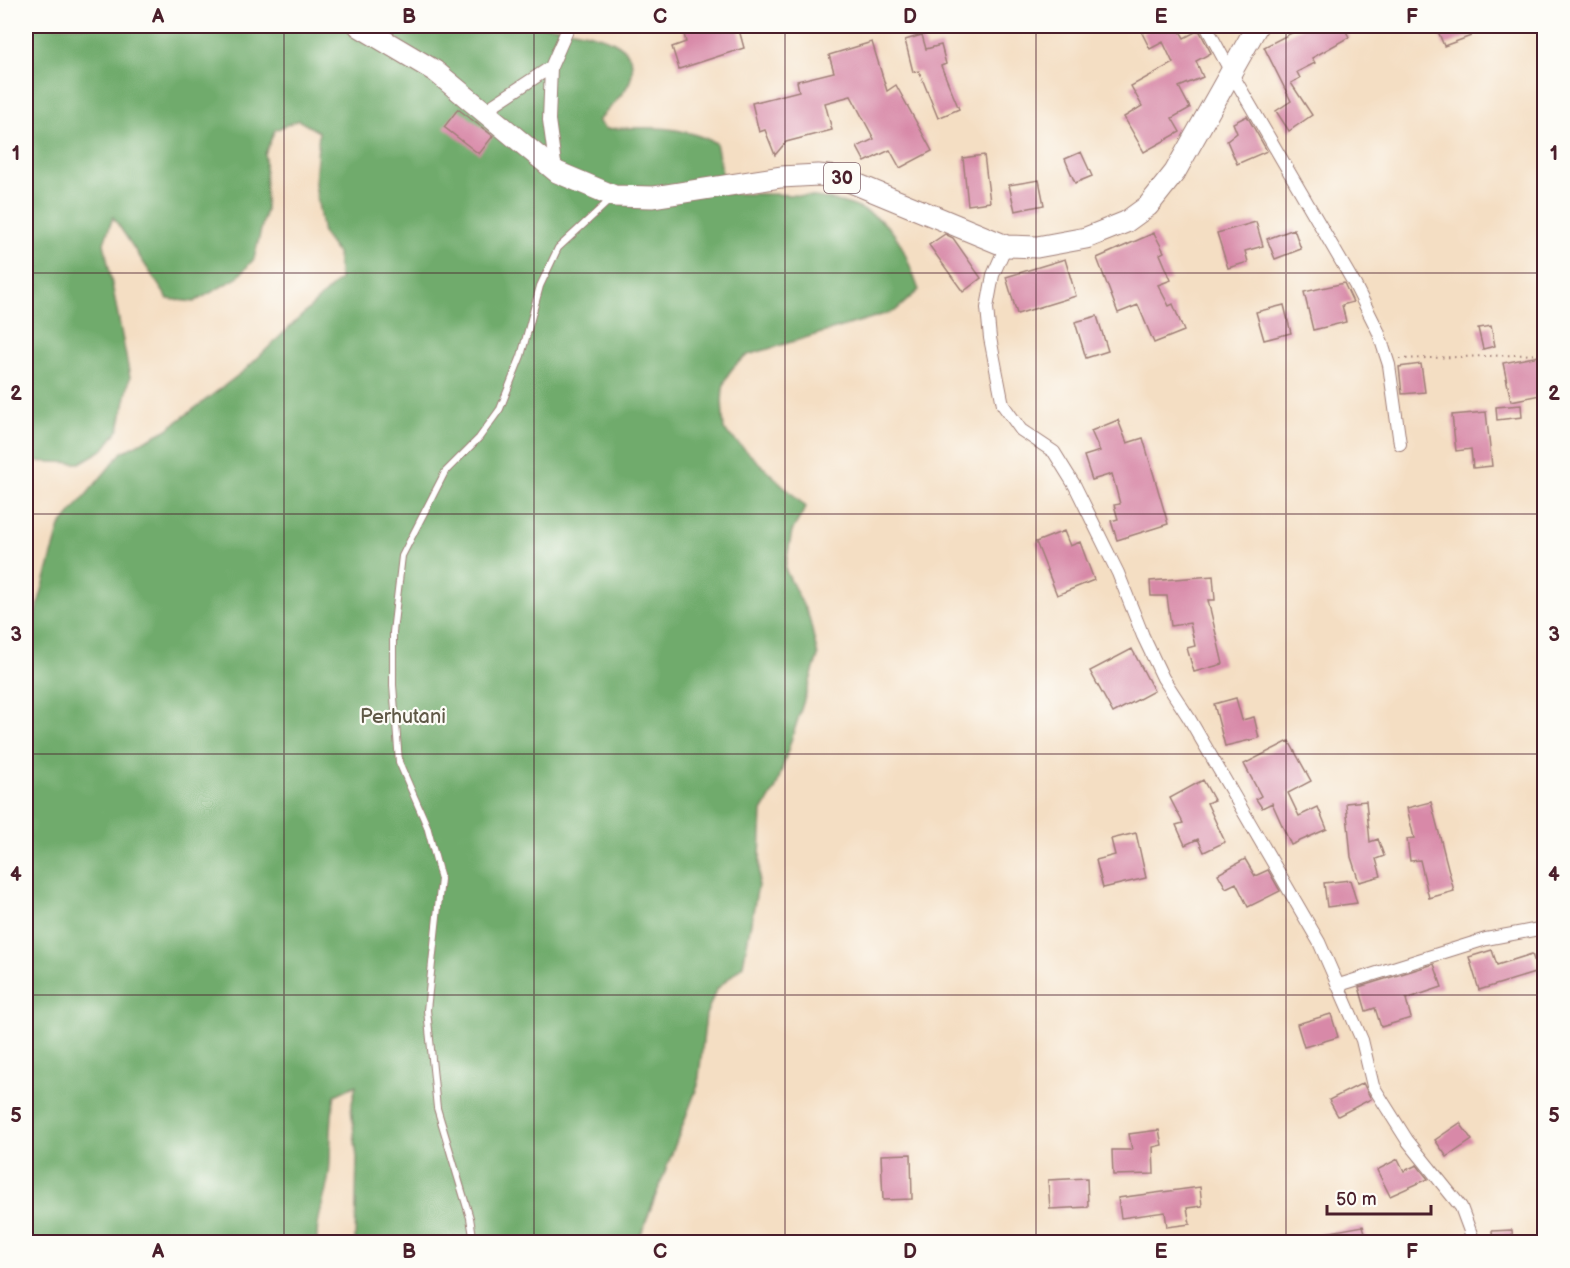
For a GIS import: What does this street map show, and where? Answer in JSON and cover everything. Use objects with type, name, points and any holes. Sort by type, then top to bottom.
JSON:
[{"type":"highway","name":"30","points":[[359,26],[435,71],[557,172],[614,196],[653,197],[781,177],[818,175],[839,177],[1006,246],[1037,247],[1086,238],[1126,222],[1148,206],[1175,172],[1257,26]]},
{"type":"street","points":[[557,172],[549,120],[551,67],[569,26]]},
{"type":"street","points":[[1206,26],[1355,285],[1378,331],[1387,359],[1400,444]]},
{"type":"street","points":[[484,111],[551,67]]},
{"type":"street","points":[[1006,246],[993,275],[987,308],[990,338],[1003,405],[1021,430],[1054,452],[1076,486],[1118,573],[1143,636],[1163,678],[1261,840],[1319,942],[1362,1040],[1377,1094],[1407,1140],[1461,1207],[1474,1242]]},
{"type":"street","points":[[1339,985],[1486,939],[1545,928]]},
{"type":"lane","points":[[474,1242],[470,1218],[436,1108],[427,1010],[441,879],[427,826],[399,762],[393,685],[393,632],[402,556],[446,472],[479,438],[500,409],[521,356],[540,286],[558,248],[614,196]]},
{"type":"path","points":[[1387,359],[1545,354]]},
{"type":"green space","name":"Perhutani","points":[[26,26],[549,26],[591,34],[619,45],[628,54],[632,66],[628,86],[598,121],[606,129],[662,128],[702,137],[716,143],[726,193],[797,195],[846,203],[868,212],[886,225],[900,243],[919,290],[895,311],[748,355],[730,371],[723,388],[724,430],[806,507],[792,531],[785,569],[809,617],[818,656],[776,788],[762,811],[759,880],[743,965],[716,990],[706,1015],[698,1085],[638,1242],[355,1242],[357,1158],[351,1108],[356,1085],[335,1095],[329,1174],[318,1224],[317,1242],[26,1242],[26,647],[60,526],[122,452],[166,430],[245,370],[340,279],[337,253],[323,234],[315,184],[319,132],[298,120],[275,130],[265,154],[266,209],[254,259],[237,278],[194,302],[168,299],[113,217],[104,243],[130,377],[119,429],[104,449],[80,463],[26,461]]},
{"type":"building","points":[[682,26],[738,26],[744,48],[679,69],[672,47],[686,42]]},
{"type":"building","points":[[1156,26],[1177,26],[1184,38],[1199,30],[1211,53],[1196,61],[1203,77],[1179,87],[1190,108],[1172,118],[1180,132],[1144,152],[1124,117],[1142,106],[1131,86],[1173,63],[1163,42],[1150,49],[1142,33]]},
{"type":"building","points":[[1305,26],[1343,26],[1349,37],[1312,58],[1315,63],[1297,72],[1300,78],[1291,83],[1312,115],[1289,131],[1276,111],[1291,101],[1264,47]]},
{"type":"building","points":[[1436,26],[1467,26],[1471,36],[1444,46]]},
{"type":"building","points":[[922,35],[926,49],[941,45],[946,64],[941,66],[959,109],[938,118],[919,71],[913,72],[905,40]]},
{"type":"building","points":[[872,42],[887,91],[896,85],[932,151],[900,168],[890,150],[865,162],[857,147],[874,139],[851,96],[825,103],[832,130],[786,142],[775,155],[765,130],[759,132],[752,103],[799,91],[797,81],[834,72],[829,55]]},
{"type":"building","points":[[458,109],[493,136],[479,154],[444,127]]},
{"type":"building","points":[[1247,116],[1267,151],[1237,164],[1227,141],[1237,133],[1233,123]]},
{"type":"building","points":[[1081,152],[1092,176],[1075,183],[1065,159]]},
{"type":"building","points":[[984,155],[990,202],[968,205],[963,158]]},
{"type":"building","points":[[1039,180],[1044,205],[1015,211],[1009,185]]},
{"type":"building","points":[[1256,222],[1263,246],[1245,251],[1248,262],[1228,268],[1217,233]]},
{"type":"building","points":[[1294,229],[1301,249],[1275,259],[1267,239]]},
{"type":"building","points":[[1154,233],[1164,252],[1160,254],[1171,280],[1158,285],[1169,306],[1173,304],[1184,331],[1154,343],[1138,305],[1118,313],[1097,258]]},
{"type":"building","points":[[945,234],[953,238],[981,278],[963,292],[929,245]]},
{"type":"building","points":[[1065,259],[1076,296],[1017,314],[1006,277]]},
{"type":"building","points":[[1344,283],[1353,302],[1342,305],[1346,322],[1313,330],[1304,292]]},
{"type":"building","points":[[1284,305],[1291,333],[1264,340],[1256,312]]},
{"type":"building","points":[[1097,316],[1108,351],[1086,358],[1075,322]]},
{"type":"building","points":[[1491,326],[1495,346],[1483,349],[1478,328]]},
{"type":"building","points":[[1545,355],[1545,394],[1511,401],[1503,363]]},
{"type":"building","points":[[1421,364],[1425,392],[1402,394],[1399,367]]},
{"type":"building","points":[[1521,405],[1522,417],[1497,420],[1496,407]]},
{"type":"building","points":[[1486,412],[1492,466],[1473,468],[1471,449],[1456,451],[1452,415]]},
{"type":"building","points":[[1118,420],[1127,443],[1143,438],[1168,524],[1117,540],[1111,521],[1118,519],[1114,505],[1120,504],[1112,474],[1092,480],[1084,456],[1100,451],[1091,431]]},
{"type":"building","points":[[1064,531],[1070,546],[1080,542],[1094,580],[1057,595],[1036,542]]},
{"type":"building","points":[[1213,576],[1215,600],[1208,600],[1223,664],[1194,672],[1187,648],[1195,646],[1190,623],[1171,626],[1167,596],[1151,596],[1150,581]]},
{"type":"building","points":[[1132,649],[1154,691],[1113,713],[1090,671]]},
{"type":"building","points":[[1236,698],[1242,720],[1254,717],[1259,738],[1225,746],[1214,704]]},
{"type":"building","points":[[1289,741],[1311,781],[1288,793],[1299,816],[1318,807],[1327,829],[1291,845],[1272,803],[1262,808],[1256,799],[1261,796],[1244,764]]},
{"type":"building","points":[[1203,780],[1214,800],[1207,803],[1225,842],[1204,852],[1198,839],[1185,845],[1176,825],[1183,823],[1170,798]]},
{"type":"building","points":[[1366,801],[1370,842],[1378,839],[1384,856],[1376,859],[1381,876],[1359,882],[1351,857],[1346,803]]},
{"type":"building","points":[[1431,802],[1454,891],[1429,898],[1420,860],[1410,861],[1407,839],[1414,838],[1407,808]]},
{"type":"building","points":[[1136,833],[1146,878],[1103,888],[1096,860],[1115,855],[1111,839]]},
{"type":"building","points":[[1245,859],[1255,876],[1268,870],[1280,891],[1248,907],[1236,883],[1226,888],[1218,874]]},
{"type":"building","points":[[1350,880],[1357,903],[1327,907],[1324,883]]},
{"type":"building","points":[[1492,950],[1497,965],[1532,954],[1538,972],[1479,990],[1469,957]]},
{"type":"building","points":[[1434,964],[1442,987],[1406,999],[1411,1018],[1381,1027],[1375,1008],[1366,1011],[1359,987]]},
{"type":"building","points":[[1331,1014],[1338,1037],[1304,1047],[1297,1024]]},
{"type":"building","points":[[1363,1083],[1371,1099],[1338,1116],[1329,1100]]},
{"type":"building","points":[[1460,1123],[1472,1140],[1447,1157],[1435,1140]]},
{"type":"building","points":[[1159,1130],[1162,1145],[1153,1147],[1154,1174],[1113,1175],[1112,1150],[1132,1150],[1129,1134]]},
{"type":"building","points":[[911,1154],[912,1199],[883,1200],[881,1155]]},
{"type":"building","points":[[1398,1159],[1404,1171],[1417,1165],[1428,1179],[1390,1196],[1377,1170]]},
{"type":"building","points":[[1087,1178],[1088,1207],[1050,1209],[1048,1180]]},
{"type":"building","points":[[1200,1187],[1202,1206],[1187,1208],[1190,1224],[1167,1227],[1165,1212],[1121,1218],[1118,1198]]},
{"type":"building","points":[[1363,1226],[1368,1242],[1315,1242],[1314,1235]]},
{"type":"building","points":[[1512,1230],[1513,1242],[1493,1242],[1492,1231]]}]
